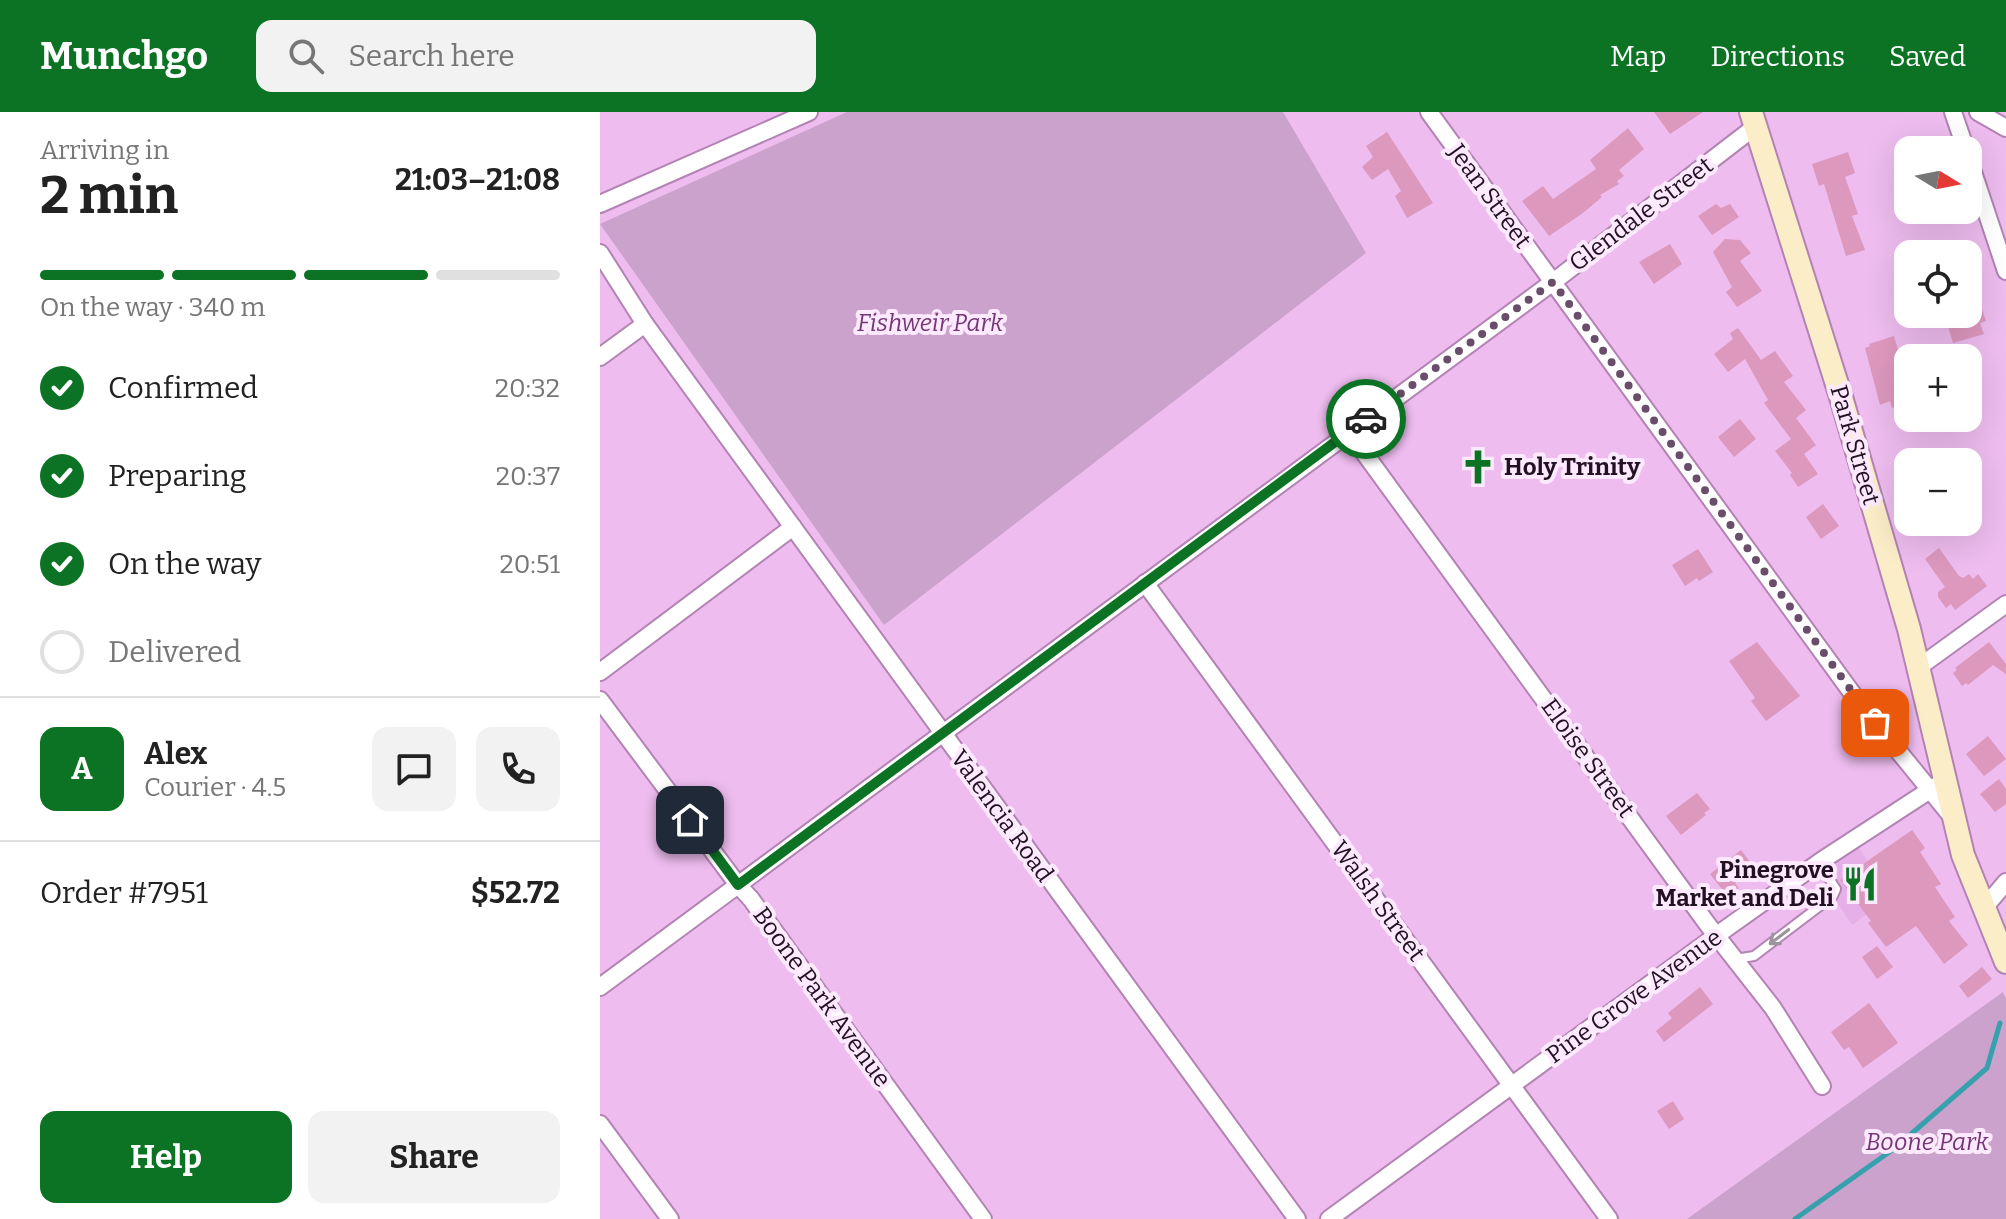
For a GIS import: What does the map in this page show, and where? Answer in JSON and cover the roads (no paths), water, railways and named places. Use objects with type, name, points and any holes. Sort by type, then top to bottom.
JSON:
[{"type":"street","points":[[600,204],[809,112]]},
{"type":"street","name":"Jean Street","points":[[1429,112],[1860,704],[1937,785]]},
{"type":"street","points":[[1953,112],[1961,136]]},
{"type":"street","points":[[1978,112],[2006,128]]},
{"type":"street","name":"Glendale Street","points":[[600,987],[1553,282],[1753,119]]},
{"type":"street","name":"Park Street","points":[[1753,119],[1841,397],[1919,667],[1937,785],[1953,818],[1963,855],[1984,908],[2004,947]]},
{"type":"street","points":[[1982,199],[2006,271]]},
{"type":"street","name":"Valencia Road","points":[[600,253],[645,324],[1297,1219]]},
{"type":"street","points":[[600,357],[645,324]]},
{"type":"street","name":"Eloise Street","points":[[1349,432],[1773,1008],[1822,1086]]},
{"type":"street","points":[[600,672],[793,527]]},
{"type":"street","name":"Walsh Street","points":[[1145,583],[1609,1219]]},
{"type":"street","points":[[1919,667],[2006,604]]},
{"type":"street","name":"Boone Park Avenue","points":[[600,700],[751,899],[983,1219]]},
{"type":"street","name":"Pine Grove Avenue","points":[[1329,1219],[1717,935],[1937,785]]},
{"type":"street","points":[[1984,908],[2006,882]]},
{"type":"street","points":[[600,1124],[670,1219]]},
{"type":"lane","points":[[1735,959],[1754,956],[1833,896],[1836,889],[1819,863]]},
{"type":"waterway","points":[[1795,1219],[1895,1148],[1987,1068],[2000,1023]]},
{"type":"place","name":"Holy Trinity","points":[[1478,467]]},
{"type":"place","name":"Pinegrove Market and Deli","points":[[1860,884]]},
{"type":"park label","name":"Fishweir Park","points":[[930,323]]},
{"type":"park label","name":"Boone Park","points":[[1927,1142]]}]
